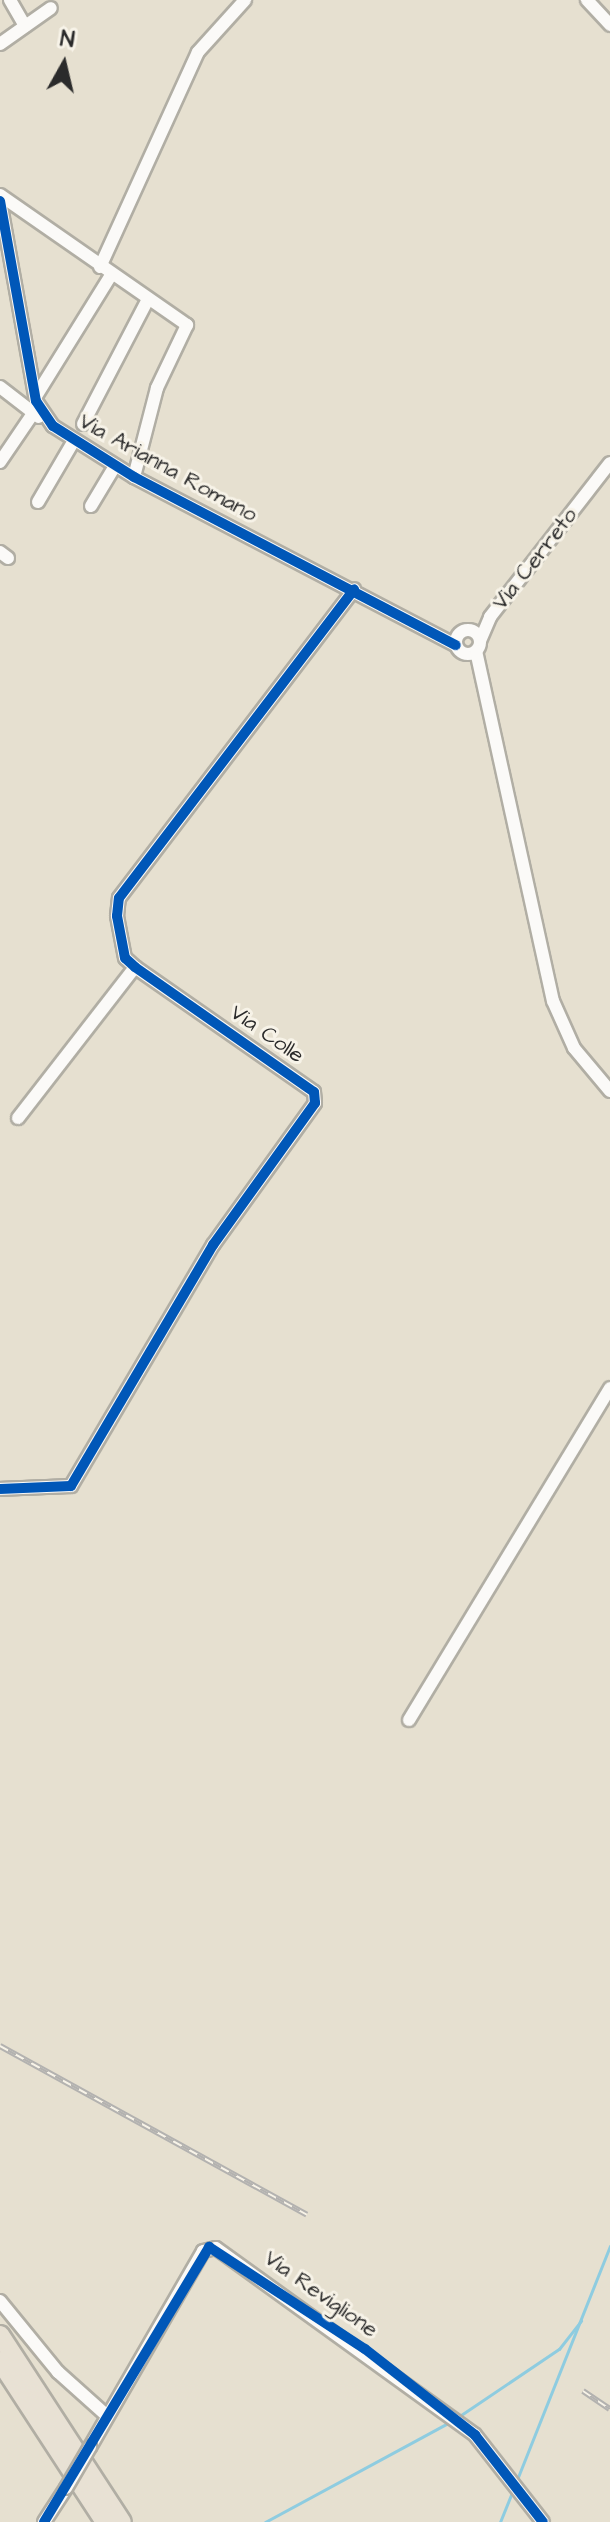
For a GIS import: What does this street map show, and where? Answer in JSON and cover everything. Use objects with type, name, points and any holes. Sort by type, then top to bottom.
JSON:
[{"type":"highway","points":[[0,2335],[122,2522]]},
{"type":"highway","points":[[0,2361],[105,2522]]},
{"type":"street","points":[[10,0],[25,26]]},
{"type":"street","points":[[36,396],[106,271],[198,52],[245,0]]},
{"type":"street","points":[[587,0],[610,25]]},
{"type":"street","points":[[0,44],[51,8]]},
{"type":"street","name":"Via Arianna Romano","points":[[0,195],[187,325],[157,388],[134,477]]},
{"type":"street","name":"Via Arianna Romano","points":[[0,201],[36,396],[46,418],[73,442],[134,477],[430,627],[458,648],[478,680]]},
{"type":"street","points":[[83,424],[148,299]]},
{"type":"street","points":[[0,387],[32,415],[46,418]]},
{"type":"street","points":[[0,462],[32,415]]},
{"type":"street","points":[[38,502],[73,442]]},
{"type":"street","name":"Via Cerreto","points":[[478,646],[490,617],[610,463]]},
{"type":"street","points":[[91,506],[115,466]]},
{"type":"street","points":[[18,1118],[135,967],[119,940],[119,898],[354,589]]},
{"type":"street","name":"Via Cerreto","points":[[466,630],[490,617]]},
{"type":"street","name":"Via Arianna Romano","points":[[430,627],[466,630]]},
{"type":"street","points":[[466,630],[478,646],[458,648],[466,630]]},
{"type":"street","name":"Via Arianna Romano","points":[[478,646],[478,680],[553,1001],[574,1048],[610,1091]]},
{"type":"street","name":"Via Colle","points":[[0,1489],[71,1486],[213,1245],[315,1103],[314,1092],[135,967]]},
{"type":"street","points":[[409,1720],[610,1388]]},
{"type":"street","name":"Via Reviglione","points":[[107,2416],[209,2247],[365,2349],[496,2453],[543,2522]]},
{"type":"street","points":[[0,2301],[58,2372],[107,2416],[44,2522]]},
{"type":"waterway","points":[[516,2482],[610,2246]]},
{"type":"waterway","points":[[458,2417],[559,2349],[581,2321]]},
{"type":"waterway","points":[[265,2522],[452,2421]]},
{"type":"waterway","points":[[500,2522],[513,2489]]},
{"type":"railway","points":[[0,2046],[307,2215]]},
{"type":"railway","points":[[583,2391],[610,2409]]},
{"type":"cycle path","points":[[0,201],[36,401],[53,426],[134,477],[456,645]]},
{"type":"cycle path","points":[[0,1489],[71,1486],[213,1245],[315,1103],[314,1092],[125,958],[117,916],[119,898],[354,589]]},
{"type":"cycle path","points":[[44,2522],[209,2247],[365,2349],[475,2435],[543,2522]]}]
